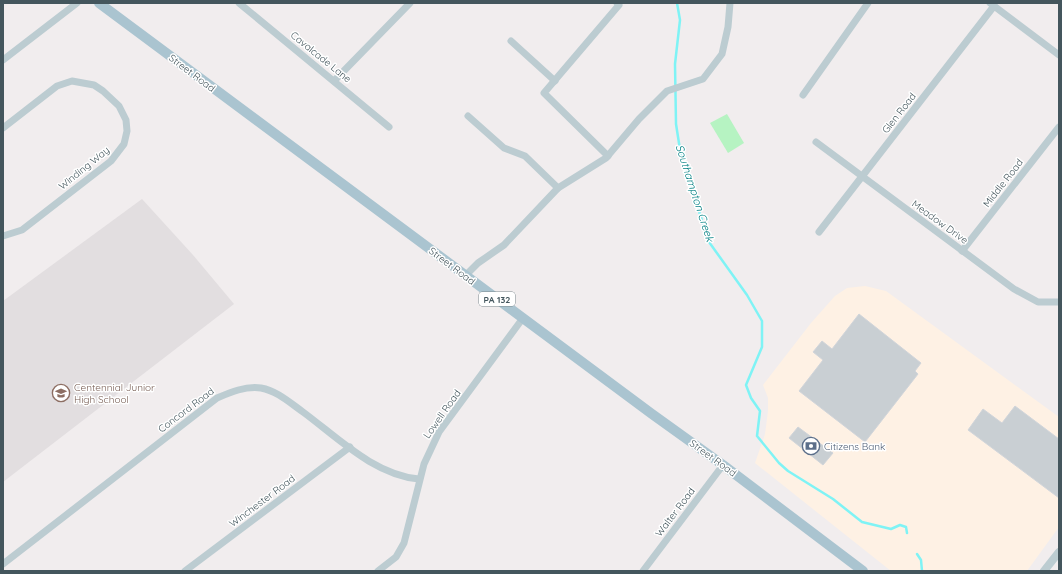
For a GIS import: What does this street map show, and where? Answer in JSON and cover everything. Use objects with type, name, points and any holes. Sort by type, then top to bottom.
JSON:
[{"type":"main road","name":"Street Road","points":[[99,3],[465,276],[723,465],[863,571]]},
{"type":"street","points":[[3,60],[77,3]]},
{"type":"street","name":"Cavalcade Lane","points":[[239,3],[390,127]]},
{"type":"street","points":[[334,81],[410,3]]},
{"type":"street","points":[[608,156],[544,93],[619,5],[617,3]]},
{"type":"street","points":[[465,276],[478,264],[504,245],[558,188],[608,156],[639,119],[667,91],[702,79],[722,54],[730,3]]},
{"type":"street","points":[[803,95],[868,3]]},
{"type":"street","points":[[992,5],[1059,55]]},
{"type":"street","name":"Glen Road","points":[[819,232],[992,5]]},
{"type":"street","points":[[512,41],[555,81]]},
{"type":"street","name":"Winding Way","points":[[3,128],[57,86],[72,81],[94,85],[103,91],[119,106],[126,120],[127,131],[124,144],[111,161],[22,230],[3,236]]},
{"type":"street","points":[[468,116],[504,148],[525,156],[558,188]]},
{"type":"street","name":"Middle Road","points":[[962,251],[1059,127]]},
{"type":"street","name":"Meadow Drive","points":[[816,142],[1014,289],[1031,299],[1046,303],[1059,302]]},
{"type":"street","name":"Lowell Road","points":[[378,571],[396,557],[404,543],[428,452],[439,432],[488,369],[523,318]]},
{"type":"street","name":"Concord Road","points":[[3,564],[217,398],[243,388],[259,388],[281,395],[379,467],[401,476],[420,479]]},
{"type":"street","name":"Winchester Road","points":[[185,571],[350,447]]},
{"type":"street","name":"Walter Road","points":[[643,571],[723,465]]},
{"type":"street","points":[[1044,571],[1059,552]]},
{"type":"shaded area","name":"Centennial Junior High School","points":[[142,199],[193,255],[234,304],[3,482],[3,301]]},
{"type":"shaded area","points":[[865,286],[886,291],[1059,417],[1059,527],[1027,571],[891,571],[755,463],[765,434],[768,411],[768,398],[763,385],[811,323],[835,296],[847,288]]},
{"type":"green space","points":[[727,114],[744,143],[728,153],[710,123]]},
{"type":"building","points":[[859,314],[921,363],[915,371],[918,374],[865,442],[799,391],[823,360],[813,352],[822,341],[832,349]]},
{"type":"building","points":[[1015,406],[1059,439],[1059,498],[968,430],[983,409],[1002,423]]},
{"type":"building","name":"Citizens Bank","points":[[798,427],[833,453],[823,465],[789,438]]},
{"type":"waterway","name":"Southampton Creek","points":[[677,3],[680,20],[675,64],[676,124],[681,156],[709,242],[747,295],[762,321],[762,347],[746,385],[751,398],[760,411],[757,436],[779,463],[788,471],[833,499],[862,522],[891,529],[900,525],[906,527],[907,533]]},
{"type":"waterway","name":"Southampton Creek","points":[[917,554],[921,560],[922,571]]},
{"type":"place","name":"Centennial Junior High School","points":[[61,393]]},
{"type":"place","name":"Citizens Bank","points":[[811,446]]}]
